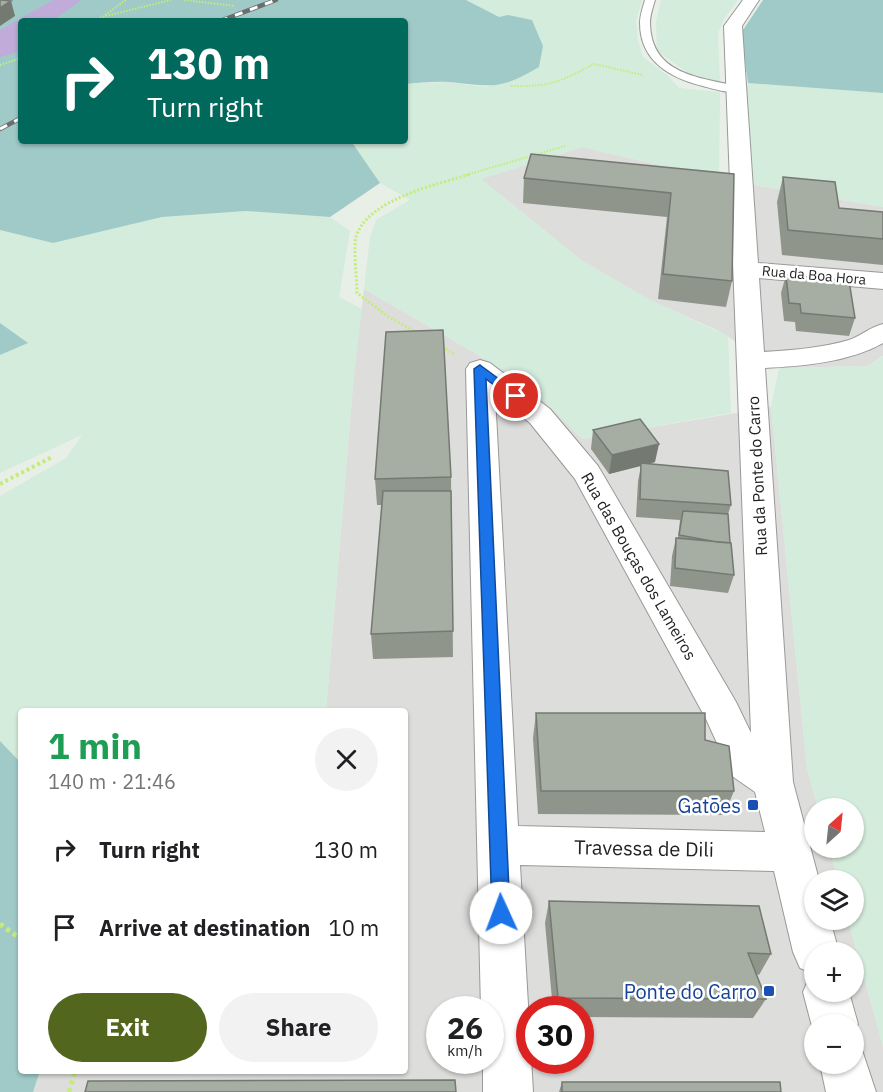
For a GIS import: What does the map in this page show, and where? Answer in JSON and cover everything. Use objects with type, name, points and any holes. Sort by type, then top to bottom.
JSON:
[{"type":"street","name":"Rua da Ponte do Carro","points":[[751,0],[733,26],[773,782],[813,942]]},
{"type":"street","name":"Rua da Boa Hora","points":[[746,269],[883,281]]},
{"type":"street","points":[[752,361],[796,358],[858,346],[883,332]]},
{"type":"street","points":[[480,369],[508,1092]]},
{"type":"street","name":"Rua das Bouças dos Lameiros","points":[[480,369],[540,416],[587,473],[723,713],[746,764],[773,782]]},
{"type":"street","name":"Travessa de Dili","points":[[498,845],[790,852]]},
{"type":"street","points":[[846,1074],[851,1092]]},
{"type":"lane","points":[[650,0],[645,23],[652,55],[671,72],[697,83],[736,88]]},
{"type":"path","points":[[102,17],[126,0]]},
{"type":"path","points":[[102,17],[171,0]]},
{"type":"path","points":[[184,0],[235,6]]},
{"type":"path","points":[[0,65],[18,59]]},
{"type":"path","points":[[512,86],[543,87],[568,78],[594,64],[672,81],[697,83]]},
{"type":"path","points":[[423,337],[386,315],[357,293],[356,237],[368,217],[408,193],[565,146]]},
{"type":"path","points":[[433,342],[480,369]]},
{"type":"path","points":[[0,484],[52,458]]},
{"type":"path","points":[[0,924],[18,937]]},
{"type":"path","points":[[69,1092],[74,1074]]},
{"type":"shaded area","points":[[0,0],[466,0],[499,17],[508,15],[532,20],[543,46],[539,67],[504,83],[495,85],[448,82],[408,84],[408,18],[18,18],[18,144],[353,144],[380,183],[330,217],[246,211],[162,217],[53,243],[0,230]]},
{"type":"shaded area","points":[[53,0],[81,0],[56,18],[21,18]]},
{"type":"shaded area","points":[[763,0],[883,0],[883,93],[748,83],[741,33]]},
{"type":"shaded area","points":[[18,20],[18,52],[0,57],[0,30]]},
{"type":"shaded area","points":[[582,147],[719,179],[883,207],[883,356],[867,366],[779,368],[717,330],[650,300],[581,260],[481,179]]},
{"type":"shaded area","points":[[364,289],[527,383],[582,439],[771,407],[807,768],[815,798],[804,798],[804,858],[832,858],[835,870],[804,870],[804,930],[851,930],[854,942],[804,942],[804,1002],[864,1002],[864,978],[883,1046],[883,1092],[33,1092],[39,1074],[408,1074],[408,708],[326,708],[354,373]]},
{"type":"shaded area","points":[[0,323],[28,343],[0,355]]},
{"type":"shaded area","points":[[0,741],[18,760],[18,1074],[39,1074],[33,1092],[0,1092]]},
{"type":"green space","points":[[466,0],[642,0],[636,21],[638,41],[643,57],[667,75],[679,88],[720,92],[719,179],[582,147],[481,179],[581,260],[650,300],[728,336],[731,413],[582,439],[527,383],[364,289],[370,237],[376,220],[410,200],[380,183],[353,144],[408,144],[408,84],[446,82],[488,87],[508,15],[499,17]]},
{"type":"green space","points":[[661,0],[738,0],[724,19],[718,33],[720,82],[688,73],[657,51],[656,21]]},
{"type":"green space","points":[[748,83],[883,93],[883,207],[754,185],[746,95]]},
{"type":"green space","points":[[246,211],[330,217],[350,231],[339,297],[362,309],[354,373],[326,708],[18,708],[18,760],[0,741],[0,496],[66,458],[82,435],[0,473],[0,355],[27,343],[0,323],[0,230],[53,243],[162,217]]},
{"type":"green space","points":[[883,357],[883,1046],[864,978],[864,942],[854,942],[851,930],[864,930],[864,870],[835,870],[832,858],[864,858],[864,798],[815,798],[807,768],[771,407],[779,368],[867,366]]},
{"type":"building","points":[[1,0],[11,1],[0,8]]},
{"type":"building","points":[[531,154],[734,174],[732,281],[663,274],[671,193],[524,178]]},
{"type":"building","points":[[783,177],[835,182],[839,208],[883,212],[883,239],[788,230]]},
{"type":"building","points":[[786,275],[849,281],[855,318],[801,313],[800,304],[789,303]]},
{"type":"building","points":[[443,330],[451,477],[375,479],[386,332]]},
{"type":"building","points":[[640,419],[659,444],[612,455],[593,430]]},
{"type":"building","points":[[641,463],[728,471],[731,505],[640,499]]},
{"type":"building","points":[[383,491],[451,491],[453,631],[371,634]]},
{"type":"building","points":[[683,511],[728,514],[730,543],[679,535]]},
{"type":"building","points":[[676,538],[731,543],[734,575],[675,568]]},
{"type":"building","points":[[536,713],[705,713],[705,740],[729,746],[734,791],[541,791]]},
{"type":"building","points":[[549,901],[759,906],[771,954],[748,953],[766,999],[558,996]]},
{"type":"building","points":[[455,1080],[456,1092],[85,1092],[88,1081]]},
{"type":"building","points":[[562,1082],[780,1082],[781,1092],[562,1092]]},
{"type":"railway","points":[[228,18],[276,0]]},
{"type":"railway","points":[[0,129],[18,120]]},
{"type":"place","name":"Gatões","points":[[753,805]]},
{"type":"place","name":"Ponte do Carro","points":[[769,991]]},
{"type":"route","points":[[501,913],[480,369],[516,396]]}]
